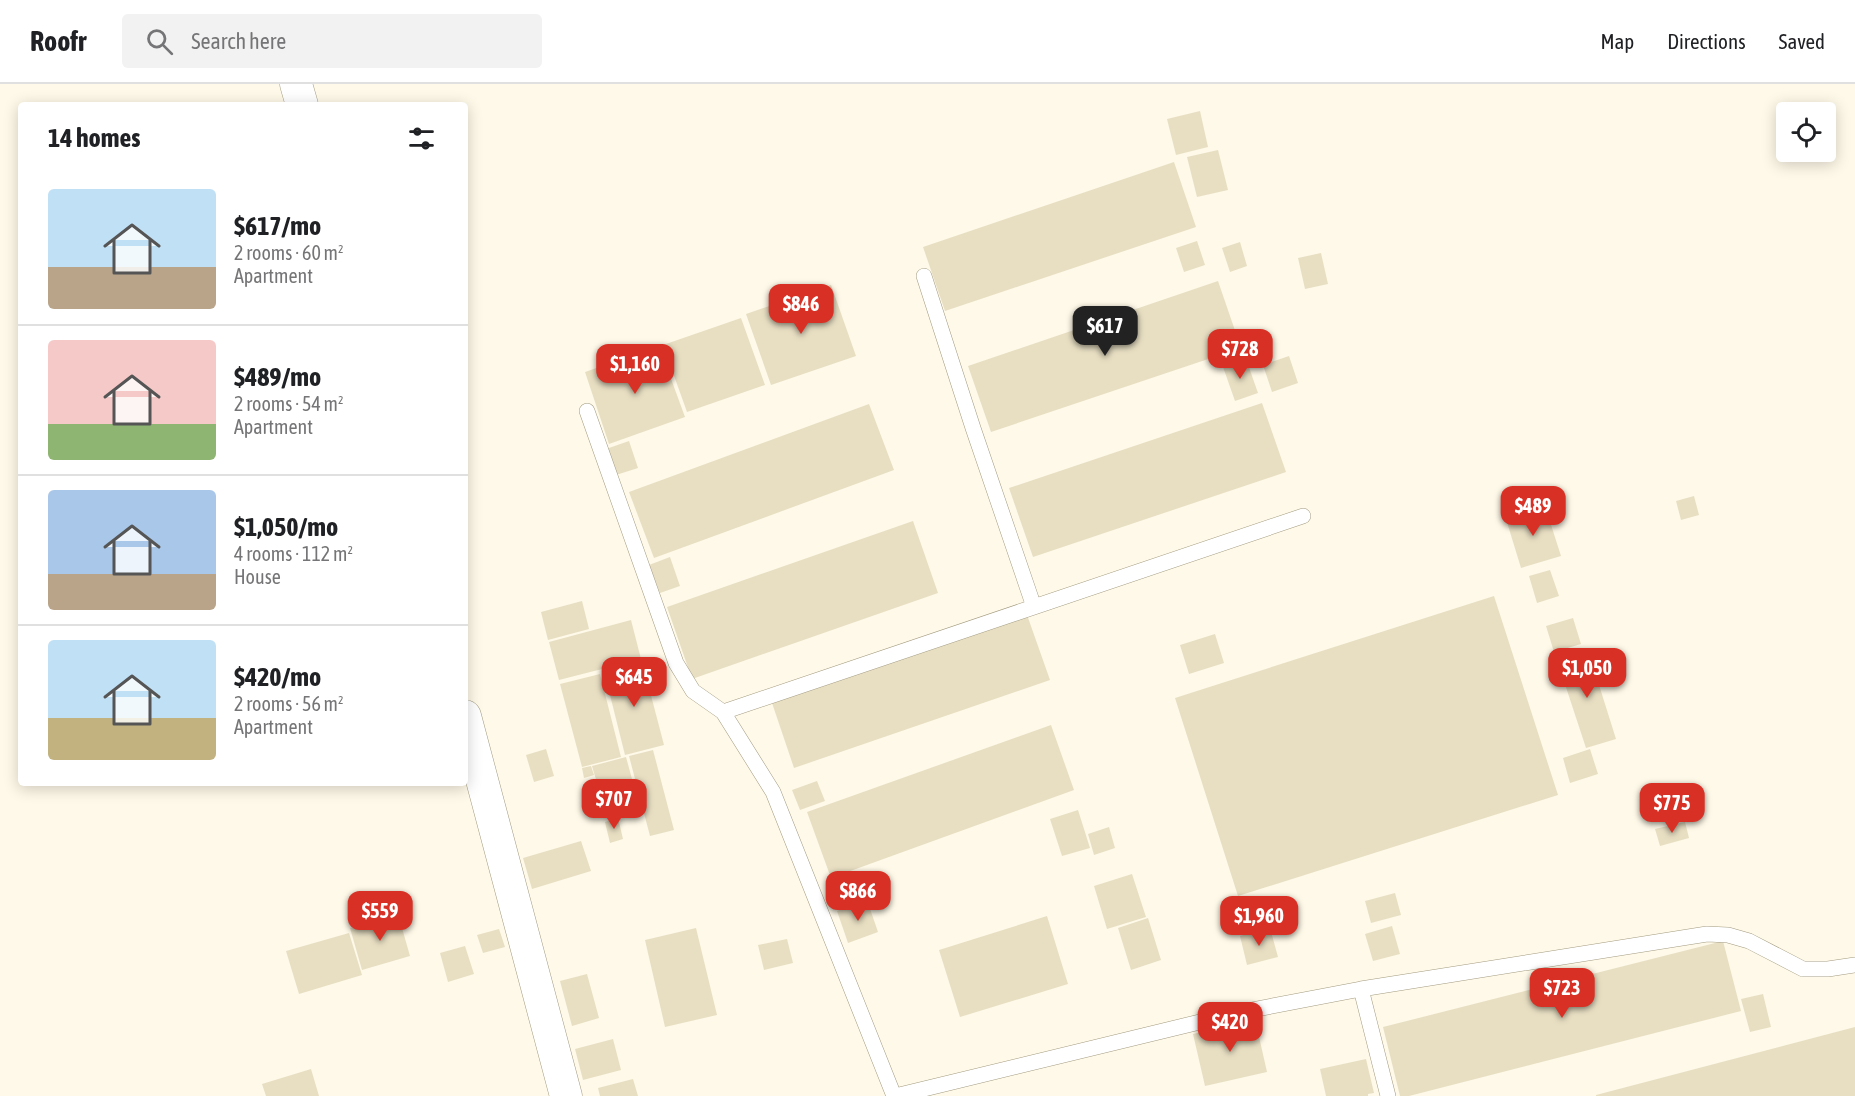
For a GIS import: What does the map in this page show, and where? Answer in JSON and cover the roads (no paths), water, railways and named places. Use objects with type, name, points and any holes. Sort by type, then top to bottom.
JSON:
[{"type":"street","points":[[296,84],[301,102]]},
{"type":"street","points":[[468,727],[566,1096]]},
{"type":"lane","points":[[924,276],[1034,607]]},
{"type":"lane","points":[[587,411],[675,663],[693,691],[723,712],[773,792],[894,1096],[1241,1012],[1361,989],[1707,934],[1728,935],[1749,941],[1803,969],[1828,969],[1855,965]]},
{"type":"lane","points":[[723,712],[1303,516]]},
{"type":"lane","points":[[1361,989],[1389,1096]]}]
